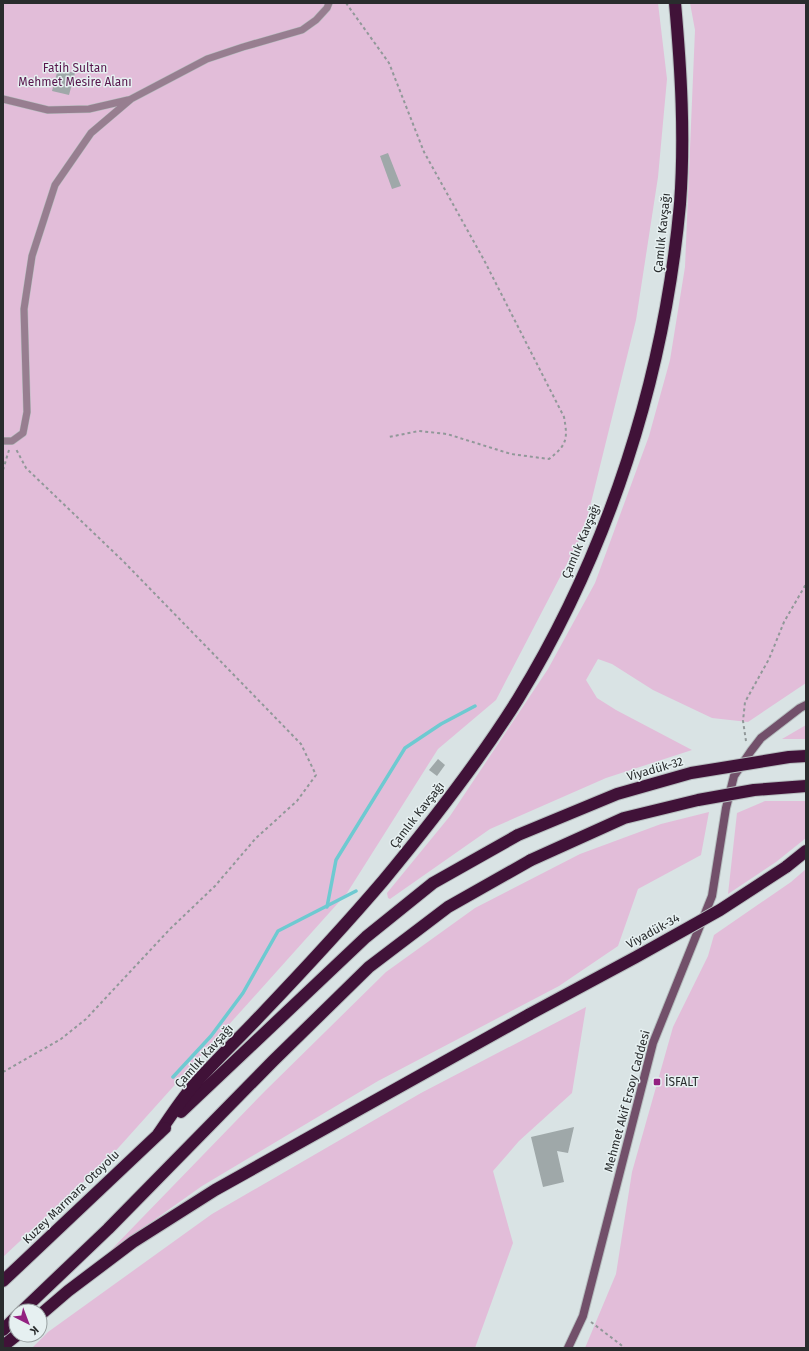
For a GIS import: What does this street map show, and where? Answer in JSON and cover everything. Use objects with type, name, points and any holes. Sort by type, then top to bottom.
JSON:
[{"type":"highway","name":"Çamlık Kavşağı","points":[[159,1133],[191,1088],[316,958],[436,815],[476,761],[517,700],[553,637],[588,566],[617,493],[652,375],[672,274],[680,201],[682,128],[680,63],[675,3]]},
{"type":"highway","name":"Viyadük-32","points":[[518,835],[617,794],[690,773],[789,757],[806,756]]},
{"type":"highway","points":[[30,1303],[108,1229],[273,1061],[370,967],[448,907],[531,860],[624,818],[698,800],[754,790],[806,786]]},
{"type":"highway","name":"Çamlık Kavşağı","points":[[159,1133],[366,937],[433,883],[518,835]]},
{"type":"highway","name":"Viyadük-34","points":[[48,1308],[68,1291],[133,1242],[215,1190],[720,910],[786,867],[806,851]]},
{"type":"highway","name":"Kuzey Marmara Otoyolu","points":[[3,1281],[159,1133]]},
{"type":"main road","name":"Mehmet Akif Ersoy Caddesi","points":[[568,1348],[583,1316],[653,1042],[712,896],[726,808],[734,776],[761,738],[806,705]]},
{"type":"lane","points":[[3,441],[12,441],[23,433],[27,412],[24,309],[32,256],[55,185],[90,133],[131,99],[207,59],[302,30],[316,20],[327,8],[329,3]]},
{"type":"lane","points":[[3,99],[48,110],[89,109],[131,99]]},
{"type":"path","points":[[346,3],[389,63],[424,152],[484,260],[564,417],[567,433],[561,450],[550,459],[512,454],[448,434],[419,431],[389,437]]},
{"type":"path","points":[[3,470],[12,441]]},
{"type":"path","points":[[3,1072],[61,1038],[86,1019],[170,928],[215,886],[256,838],[297,801],[316,775],[301,744],[124,562],[26,468],[12,441]]},
{"type":"path","points":[[751,751],[745,740],[743,721],[745,702],[769,658],[784,622],[806,584]]},
{"type":"path","points":[[583,1316],[625,1348]]},
{"type":"green space","name":"Fatih Sultan Mehmet Mesire Alanı","points":[[3,3],[658,3],[667,79],[658,177],[636,320],[584,531],[496,700],[438,749],[347,893],[111,1156],[3,1257]]},
{"type":"green space","points":[[690,3],[806,3],[806,683],[748,722],[712,718],[653,690],[612,664],[598,659],[586,680],[597,698],[616,710],[692,750],[606,778],[490,829],[390,899],[388,898],[387,893],[450,816],[548,669],[595,583],[649,436],[670,360],[685,267],[695,30]]},
{"type":"green space","points":[[806,725],[806,739],[782,739]]},
{"type":"green space","points":[[765,801],[806,801],[806,838],[776,862],[728,894],[737,813]]},
{"type":"green space","points":[[709,812],[701,855],[638,889],[618,946],[559,986],[378,1081],[202,1186],[109,1252],[265,1091],[386,972],[475,908],[580,854],[661,824]]},
{"type":"green space","points":[[806,869],[806,1348],[585,1348],[616,1274],[632,1172],[673,1027],[708,956],[714,935],[791,882]]},
{"type":"green space","points":[[586,1007],[572,1093],[519,1141],[493,1171],[513,1243],[475,1348],[32,1348],[37,1343],[48,1343],[48,1332],[212,1214],[421,1093]]},
{"type":"building","points":[[58,69],[75,73],[69,95],[52,91]]},
{"type":"building","points":[[388,153],[401,186],[392,189],[380,156]]},
{"type":"building","points":[[438,759],[445,765],[437,776],[429,770]]},
{"type":"building","points":[[574,1127],[568,1153],[557,1151],[564,1182],[543,1187],[531,1137]]},
{"type":"waterway","points":[[327,907],[336,860],[405,748],[441,724],[475,706]]},
{"type":"waterway","points":[[173,1077],[211,1036],[243,993],[278,931],[356,891]]},
{"type":"place","name":"İSFALT","points":[[657,1082]]}]
